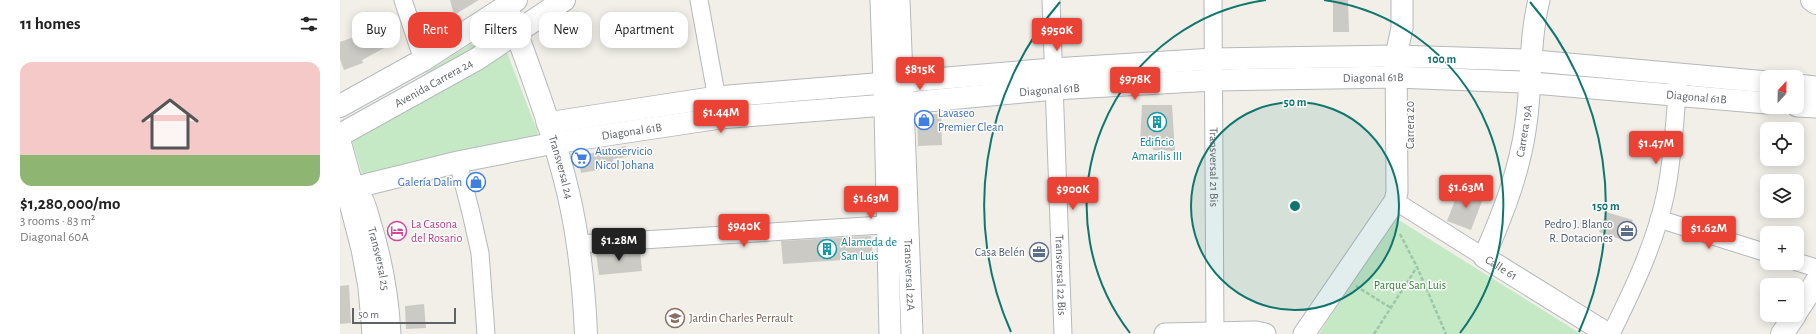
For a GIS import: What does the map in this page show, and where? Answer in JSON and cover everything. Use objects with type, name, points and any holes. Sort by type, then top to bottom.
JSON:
[{"type":"main road","name":"Avenida Carrera 24","points":[[531,23],[564,0]]},
{"type":"main road","points":[[1812,0],[1816,3]]},
{"type":"main road","name":"Avenida Carrera 24","points":[[340,106],[423,60],[509,2]]},
{"type":"main road","name":"Transversal 24","points":[[509,2],[511,12]]},
{"type":"main road","name":"Avenida Carrera 24","points":[[340,135],[477,59],[494,48]]},
{"type":"main road","name":"Transversal 24","points":[[521,48],[551,133],[568,192],[578,244],[584,296],[586,334]]},
{"type":"main road","points":[[1804,300],[1816,282]]},
{"type":"main road","points":[[1782,334],[1790,322]]},
{"type":"street","points":[[403,0],[423,60]]},
{"type":"street","points":[[699,0],[720,118]]},
{"type":"street","name":"Transversal 22A","points":[[881,0],[893,82],[898,224],[912,334]]},
{"type":"street","name":"Transversal 22A","points":[[893,82],[899,0]]},
{"type":"street","name":"Transversal 22 Bis","points":[[1051,0],[1063,334]]},
{"type":"street","name":"Transversal 21 Bis","points":[[1212,0],[1214,59],[1215,333]]},
{"type":"street","name":"Carrera 20","points":[[1304,334],[1394,206],[1397,192],[1403,78],[1402,0]]},
{"type":"street","name":"Carrera 19A","points":[[1484,256],[1511,190],[1522,149],[1539,0]]},
{"type":"street","name":"Diagonal 61B","points":[[346,189],[458,162],[551,133],[717,97],[1053,69],[1214,59],[1403,57],[1531,61],[1760,81]]},
{"type":"street","points":[[1611,334],[1645,260],[1659,219],[1670,165],[1679,74]]},
{"type":"street","name":"Diagonal 61B","points":[[551,133],[1054,89],[1214,80],[1403,78],[1530,83],[1760,102]]},
{"type":"street","points":[[1804,86],[1816,87]]},
{"type":"street","points":[[1804,106],[1816,107]]},
{"type":"street","name":"Transversal 25","points":[[340,141],[346,189],[362,248],[369,287],[373,334]]},
{"type":"street","points":[[458,162],[480,253],[486,334]]},
{"type":"street","name":"Transversal 25","points":[[346,189],[361,196],[375,237],[386,289],[390,334]]},
{"type":"street","name":"Calle 61","points":[[1394,206],[1484,256],[1608,334]]},
{"type":"street","points":[[1659,219],[1760,251]]},
{"type":"street","points":[[578,244],[898,224]]},
{"type":"street","name":"Transversal 22A","points":[[890,334],[898,224]]},
{"type":"street","points":[[1804,264],[1816,268]]},
{"type":"street","points":[[1165,334],[1256,332],[1265,334]]},
{"type":"path","points":[[1400,234],[1417,266],[1446,334]]},
{"type":"path","points":[[1374,334],[1417,266]]},
{"type":"path","points":[[1342,278],[1391,308]]},
{"type":"green space","points":[[470,45],[470,48],[474,48],[427,77],[426,72]]},
{"type":"green space","points":[[506,50],[538,133],[534,139],[367,176],[362,174],[352,140]]},
{"type":"green space","name":"Parque San Luis","points":[[1394,217],[1581,334],[1319,334]]},
{"type":"building","points":[[450,0],[479,0],[459,12],[453,12]]},
{"type":"building","points":[[1333,0],[1348,0],[1349,32],[1333,32]]},
{"type":"building","points":[[352,38],[352,48],[384,48],[362,60],[363,63],[344,70],[340,59],[340,42]]},
{"type":"building","name":"Edificio Amarilis III","points":[[1142,105],[1172,105],[1175,151],[1153,150],[1151,139],[1140,142]]},
{"type":"building","points":[[917,114],[941,114],[942,145],[918,146]]},
{"type":"building","points":[[626,146],[628,157],[613,159],[615,167],[581,173],[578,156]]},
{"type":"building","points":[[1471,191],[1484,196],[1471,230],[1447,221],[1457,195]]},
{"type":"building","points":[[1606,212],[1633,220],[1626,241],[1599,232]]},
{"type":"building","name":"Alameda de San Luis","points":[[871,236],[873,258],[783,264],[781,241]]},
{"type":"building","points":[[640,250],[642,271],[599,275],[596,253]]},
{"type":"building","points":[[349,285],[351,323],[340,324],[340,286]]},
{"type":"building","points":[[424,304],[426,328],[406,329],[405,306]]},
{"type":"place","name":"Lavaseo Premier Clean","points":[[924,120]]},
{"type":"place","name":"Edificio Amarilis III","points":[[1157,122]]},
{"type":"place","name":"Autoservicio Nicol Johana","points":[[581,158]]},
{"type":"place","name":"Galería Dalim","points":[[476,182]]},
{"type":"place","name":"La Casona del Rosario","points":[[397,231]]},
{"type":"place","name":"Pedro J. Blanco R. Dotaciones","points":[[1627,231]]},
{"type":"place","name":"Alameda de San Luis","points":[[827,249]]},
{"type":"place","name":"Casa Belén","points":[[1039,252]]},
{"type":"place","name":"Jardin Charles Perrault","points":[[675,318]]}]
